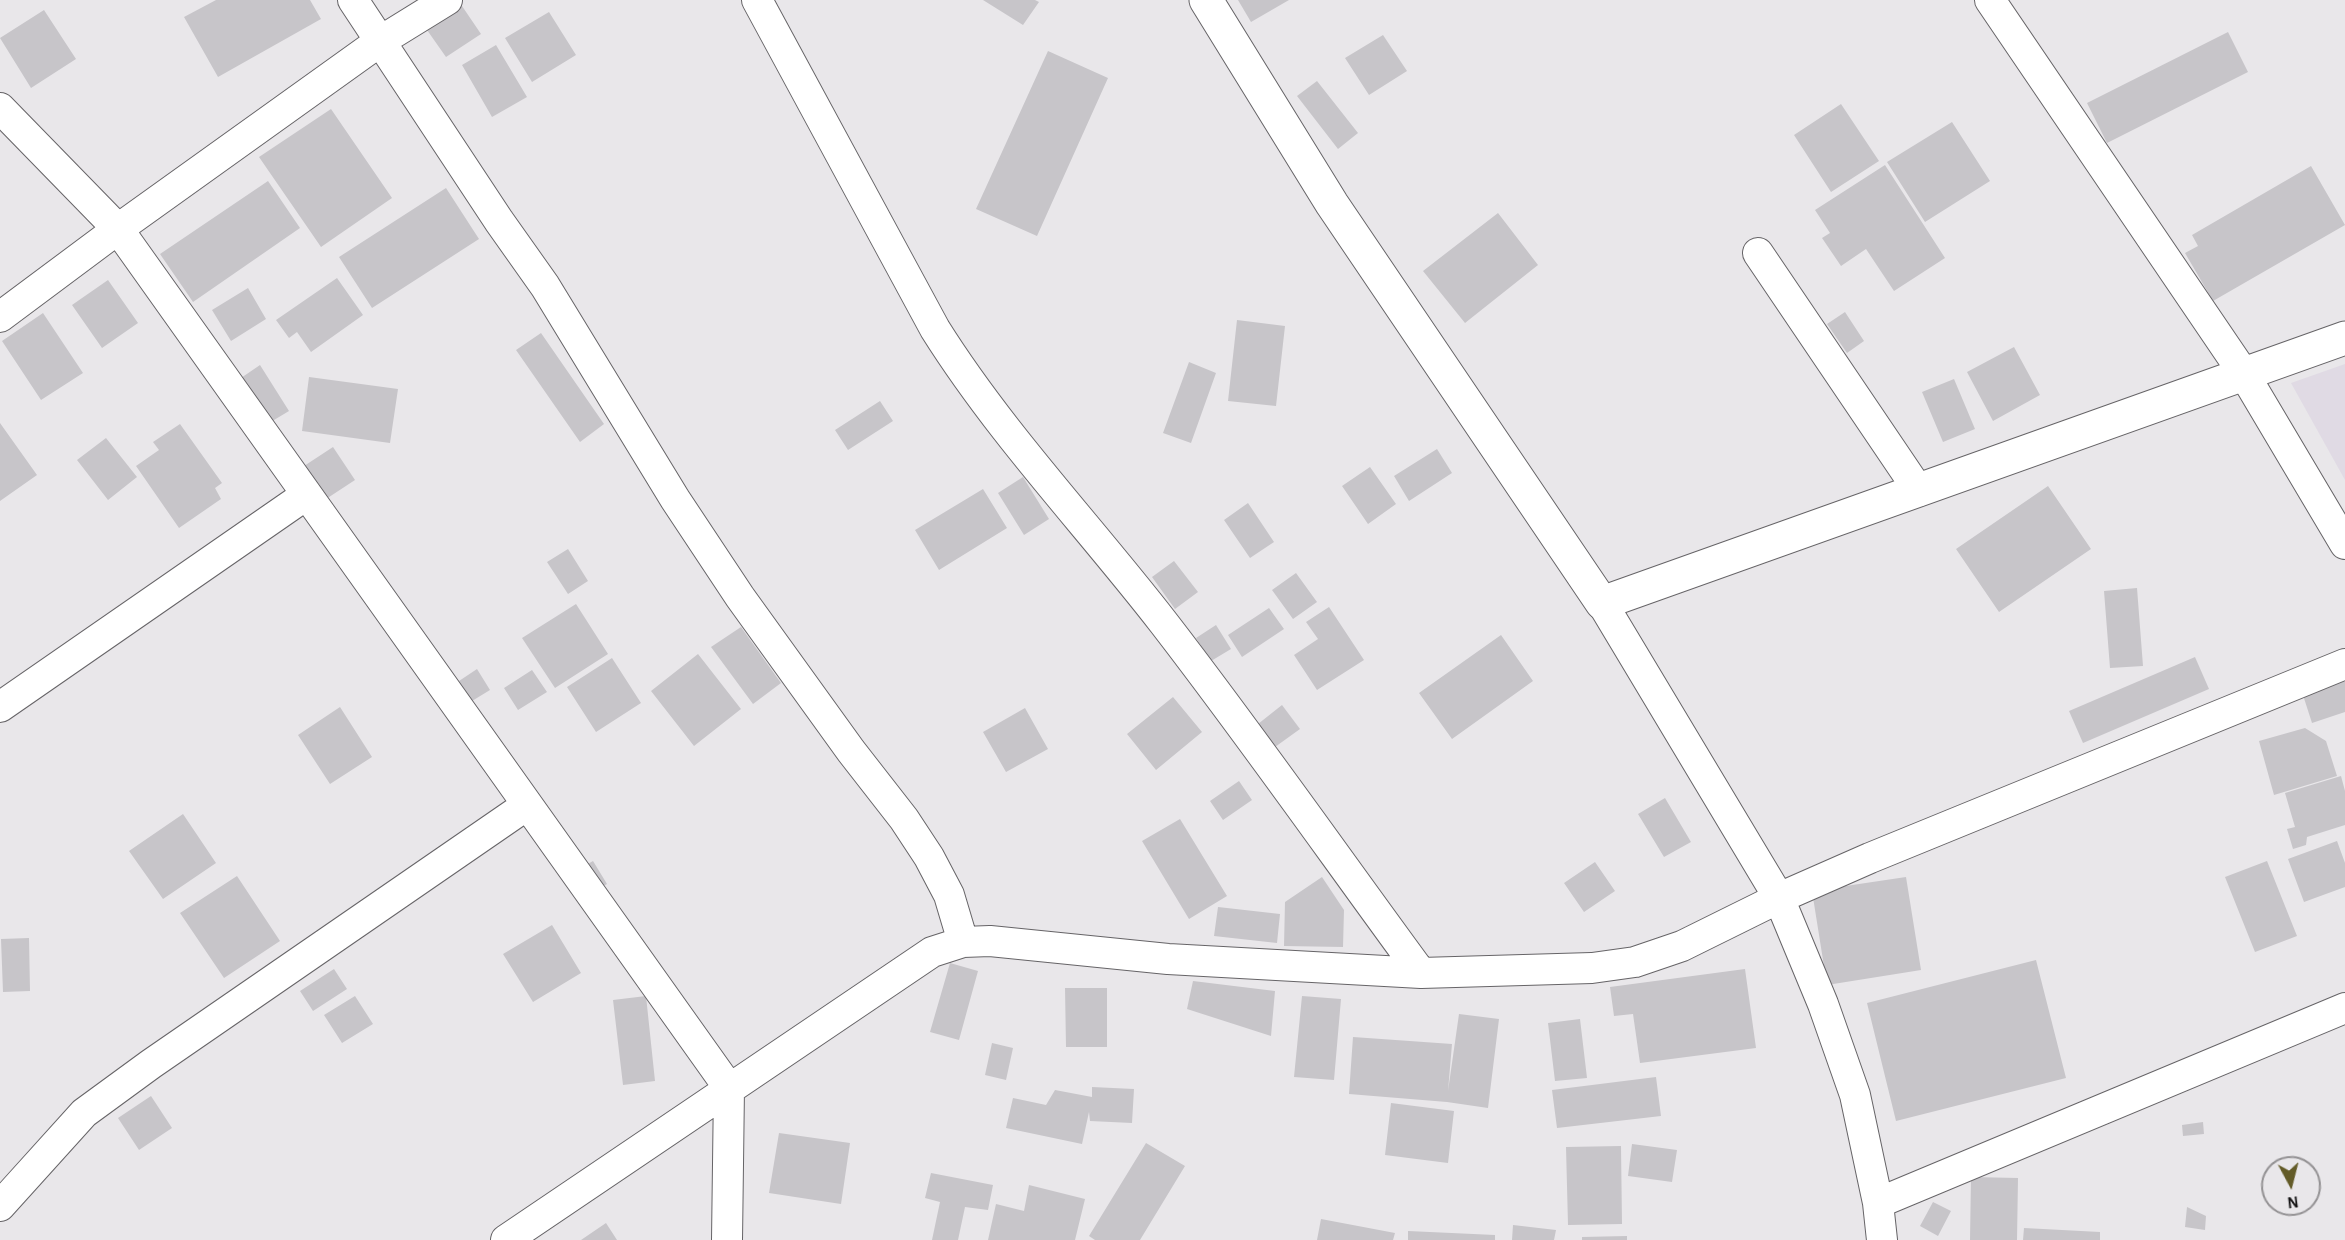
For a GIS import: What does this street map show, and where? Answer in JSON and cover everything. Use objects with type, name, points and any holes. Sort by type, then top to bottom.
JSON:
[{"type":"street","points":[[353,0],[499,221],[545,286],[675,499],[740,597],[929,857],[949,895],[963,942]]},
{"type":"street","points":[[0,317],[118,229],[379,42],[447,0]]},
{"type":"street","points":[[757,0],[934,329],[963,374],[1000,423],[1162,621],[1421,973]]},
{"type":"street","points":[[1206,0],[1332,204],[1602,603],[1779,898],[1823,1004],[1855,1095],[1878,1203],[1882,1240]]},
{"type":"street","points":[[1990,0],[2244,374],[2345,544]]},
{"type":"street","points":[[0,108],[118,229],[729,1088],[727,1240]]},
{"type":"street","points":[[1758,252],[1919,491]]},
{"type":"street","points":[[1602,603],[2345,338]]},
{"type":"street","points":[[0,707],[306,495]]},
{"type":"street","points":[[506,1240],[932,952],[963,942],[990,941],[1168,959],[1421,973],[1592,968],[1635,962],[1682,946],[1779,898],[1881,854],[2345,664]]},
{"type":"street","points":[[0,1206],[84,1113],[151,1064],[527,805]]},
{"type":"street","points":[[1878,1203],[2345,1008]]},
{"type":"shaded area","points":[[2345,364],[2345,480],[2291,383]]},
{"type":"building","points":[[216,0],[310,0],[321,19],[218,77],[184,17]]},
{"type":"building","points":[[983,0],[1035,0],[1039,2],[1023,25]]},
{"type":"building","points":[[1238,0],[1289,0],[1251,22]]},
{"type":"building","points":[[462,6],[481,34],[446,57],[427,30]]},
{"type":"building","points":[[44,10],[76,59],[31,88],[0,38]]},
{"type":"building","points":[[549,12],[576,55],[532,82],[505,38]]},
{"type":"building","points":[[2228,32],[2248,72],[2107,143],[2087,103]]},
{"type":"building","points":[[1383,35],[1407,71],[1369,95],[1345,58]]},
{"type":"building","points":[[496,45],[527,97],[492,117],[462,65]]},
{"type":"building","points":[[1048,51],[1108,78],[1037,236],[976,209]]},
{"type":"building","points":[[1317,81],[1358,133],[1338,149],[1297,96]]},
{"type":"building","points":[[1841,104],[1879,161],[1831,192],[1794,135]]},
{"type":"building","points":[[331,109],[392,198],[321,247],[259,157]]},
{"type":"building","points":[[1952,122],[1990,181],[1925,222],[1887,162]]},
{"type":"building","points":[[1885,165],[1945,258],[1894,291],[1866,249],[1841,266],[1822,238],[1830,233],[1815,210]]},
{"type":"building","points":[[2311,166],[2345,225],[2213,301],[2185,253],[2198,246],[2192,235]]},
{"type":"building","points":[[268,181],[300,228],[193,302],[160,254]]},
{"type":"building","points":[[446,188],[479,239],[372,308],[339,257]]},
{"type":"building","points":[[1498,213],[1538,265],[1465,323],[1423,271]]},
{"type":"building","points":[[337,278],[363,315],[311,352],[297,332],[289,338],[276,320]]},
{"type":"building","points":[[108,280],[138,323],[102,348],[72,305]]},
{"type":"building","points":[[248,288],[266,319],[231,341],[212,310]]},
{"type":"building","points":[[1845,312],[1864,341],[1847,353],[1827,324]]},
{"type":"building","points":[[43,313],[83,373],[41,400],[2,341]]},
{"type":"building","points":[[1237,320],[1285,326],[1276,406],[1228,401]]},
{"type":"building","points":[[541,333],[604,424],[580,442],[516,350]]},
{"type":"building","points":[[2014,347],[2040,395],[1993,421],[1967,372]]},
{"type":"building","points":[[1189,362],[1216,373],[1191,443],[1163,433]]},
{"type":"building","points":[[260,365],[289,411],[269,423],[241,378]]},
{"type":"building","points":[[309,377],[398,389],[390,443],[302,431]]},
{"type":"building","points":[[1954,379],[1975,429],[1943,442],[1922,392]]},
{"type":"building","points":[[880,401],[893,421],[848,450],[835,430]]},
{"type":"building","points":[[0,423],[37,475],[0,501]]},
{"type":"building","points":[[180,424],[222,483],[215,488],[221,499],[179,528],[136,466],[159,450],[153,442]]},
{"type":"building","points":[[106,438],[137,477],[108,500],[77,460]]},
{"type":"building","points":[[333,447],[355,480],[323,501],[301,468]]},
{"type":"building","points":[[1437,449],[1452,473],[1409,501],[1394,476]]},
{"type":"building","points":[[1370,467],[1396,504],[1368,524],[1342,486]]},
{"type":"building","points":[[1023,477],[1049,519],[1024,535],[998,493]]},
{"type":"building","points":[[2048,486],[2091,549],[1999,612],[1956,549]]},
{"type":"building","points":[[983,489],[1007,528],[939,570],[915,530]]},
{"type":"building","points":[[1248,503],[1274,542],[1250,558],[1224,520]]},
{"type":"building","points":[[568,549],[588,581],[568,594],[547,562]]},
{"type":"building","points":[[1174,561],[1198,592],[1175,609],[1152,577]]},
{"type":"building","points":[[1296,573],[1317,602],[1293,619],[1272,590]]},
{"type":"building","points":[[2137,588],[2143,666],[2110,668],[2104,591]]},
{"type":"building","points":[[576,604],[608,654],[555,688],[522,638]]},
{"type":"building","points":[[1329,607],[1364,660],[1317,690],[1294,655],[1318,639],[1306,622]]},
{"type":"building","points":[[1269,608],[1284,629],[1242,657],[1228,635]]},
{"type":"building","points":[[1216,625],[1231,649],[1211,661],[1196,638]]},
{"type":"building","points":[[741,627],[781,683],[753,704],[711,647]]},
{"type":"building","points":[[1501,635],[1533,681],[1452,739],[1419,693]]},
{"type":"building","points":[[698,654],[741,709],[694,746],[651,691]]},
{"type":"building","points":[[2195,657],[2209,689],[2083,743],[2069,711]]},
{"type":"building","points":[[612,658],[641,703],[596,732],[567,687]]},
{"type":"building","points":[[477,669],[490,690],[472,701],[459,681]]},
{"type":"building","points":[[532,670],[547,692],[518,710],[504,688]]},
{"type":"building","points":[[2340,680],[2345,682],[2345,712],[2312,723],[2302,692]]},
{"type":"building","points":[[1173,697],[1202,732],[1156,770],[1127,734]]},
{"type":"building","points":[[1282,705],[1300,729],[1275,747],[1258,724]]},
{"type":"building","points":[[340,707],[372,757],[330,784],[298,735]]},
{"type":"building","points":[[1025,708],[1048,749],[1006,772],[983,732]]},
{"type":"building","points":[[2305,728],[2326,741],[2337,776],[2274,795],[2259,741]]},
{"type":"building","points":[[2341,776],[2345,791],[2345,825],[2307,837],[2306,845],[2293,849],[2287,829],[2295,827],[2285,793]]},
{"type":"building","points":[[1239,781],[1252,800],[1223,820],[1210,801]]},
{"type":"building","points":[[1665,798],[1691,842],[1664,857],[1638,814]]},
{"type":"building","points":[[183,814],[216,863],[163,899],[129,851]]},
{"type":"building","points":[[1180,819],[1227,896],[1189,919],[1142,841]]},
{"type":"building","points":[[2337,841],[2345,863],[2345,887],[2304,902],[2288,859]]},
{"type":"building","points":[[593,861],[607,884],[593,892],[579,869]]},
{"type":"building","points":[[2267,861],[2297,936],[2255,952],[2225,877]]},
{"type":"building","points":[[1595,862],[1615,891],[1584,912],[1564,883]]},
{"type":"building","points":[[237,876],[280,941],[224,978],[180,913]]},
{"type":"building","points":[[1322,877],[1344,910],[1343,947],[1284,946],[1285,902]]},
{"type":"building","points":[[1906,877],[1921,970],[1827,985],[1812,891]]},
{"type":"building","points":[[1218,907],[1280,914],[1277,943],[1214,936]]},
{"type":"building","points":[[552,925],[581,973],[533,1002],[503,954]]},
{"type":"building","points":[[29,938],[30,991],[3,992],[1,939]]},
{"type":"building","points":[[2036,960],[2066,1078],[1896,1121],[1867,1003]]},
{"type":"building","points":[[950,963],[978,971],[959,1040],[930,1032]]},
{"type":"building","points":[[334,969],[347,989],[313,1011],[300,991]]},
{"type":"building","points":[[1745,969],[1756,1048],[1640,1063],[1633,1014],[1614,1016],[1610,987]]},
{"type":"building","points":[[1193,981],[1275,991],[1271,1036],[1187,1009]]},
{"type":"building","points":[[1065,988],[1107,988],[1107,1047],[1066,1047]]},
{"type":"building","points":[[355,996],[373,1024],[342,1043],[324,1015]]},
{"type":"building","points":[[646,996],[655,1081],[623,1085],[613,1000]]},
{"type":"building","points":[[1302,996],[1341,999],[1334,1080],[1294,1077]]},
{"type":"building","points":[[1459,1014],[1499,1019],[1488,1108],[1447,1102],[1349,1094],[1353,1037],[1452,1044],[1448,1091]]},
{"type":"building","points":[[1580,1019],[1587,1078],[1555,1081],[1548,1023]]},
{"type":"building","points":[[992,1043],[1013,1048],[1006,1080],[985,1075]]},
{"type":"building","points":[[1656,1077],[1661,1116],[1557,1128],[1552,1090]]},
{"type":"building","points":[[1092,1087],[1134,1089],[1132,1123],[1090,1121],[1089,1112],[1082,1144],[1006,1128],[1013,1098],[1046,1105],[1055,1090],[1092,1097]]},
{"type":"building","points":[[151,1096],[172,1128],[139,1150],[118,1118]]},
{"type":"building","points":[[1391,1103],[1454,1111],[1448,1163],[1385,1155]]},
{"type":"building","points":[[2203,1122],[2204,1134],[2183,1136],[2182,1125]]},
{"type":"building","points":[[779,1133],[850,1143],[841,1204],[769,1193]]},
{"type":"building","points":[[1146,1143],[1185,1166],[1140,1240],[1095,1240],[1089,1236]]},
{"type":"building","points":[[1632,1144],[1677,1150],[1672,1182],[1628,1176]]},
{"type":"building","points":[[1621,1146],[1622,1224],[1568,1225],[1566,1147]]},
{"type":"building","points":[[931,1173],[993,1185],[988,1210],[965,1207],[958,1240],[932,1240],[940,1202],[925,1198]]},
{"type":"building","points":[[1971,1177],[2018,1178],[2017,1240],[1970,1240]]},
{"type":"building","points":[[1029,1185],[1085,1199],[1075,1240],[988,1240],[996,1204],[1024,1211]]},
{"type":"building","points":[[1933,1202],[1951,1211],[1938,1236],[1920,1226]]},
{"type":"building","points":[[2187,1207],[2206,1216],[2205,1230],[2185,1227]]},
{"type":"building","points":[[1321,1219],[1395,1233],[1393,1240],[1317,1240]]},
{"type":"building","points":[[606,1223],[617,1240],[581,1240]]},
{"type":"building","points":[[1513,1225],[1556,1230],[1554,1240],[1512,1240]]},
{"type":"building","points":[[2024,1228],[2100,1232],[2100,1240],[2023,1240]]},
{"type":"building","points":[[1408,1231],[1495,1235],[1495,1240],[1408,1240]]},
{"type":"building","points":[[1627,1236],[1627,1240],[1582,1240],[1582,1237]]}]
